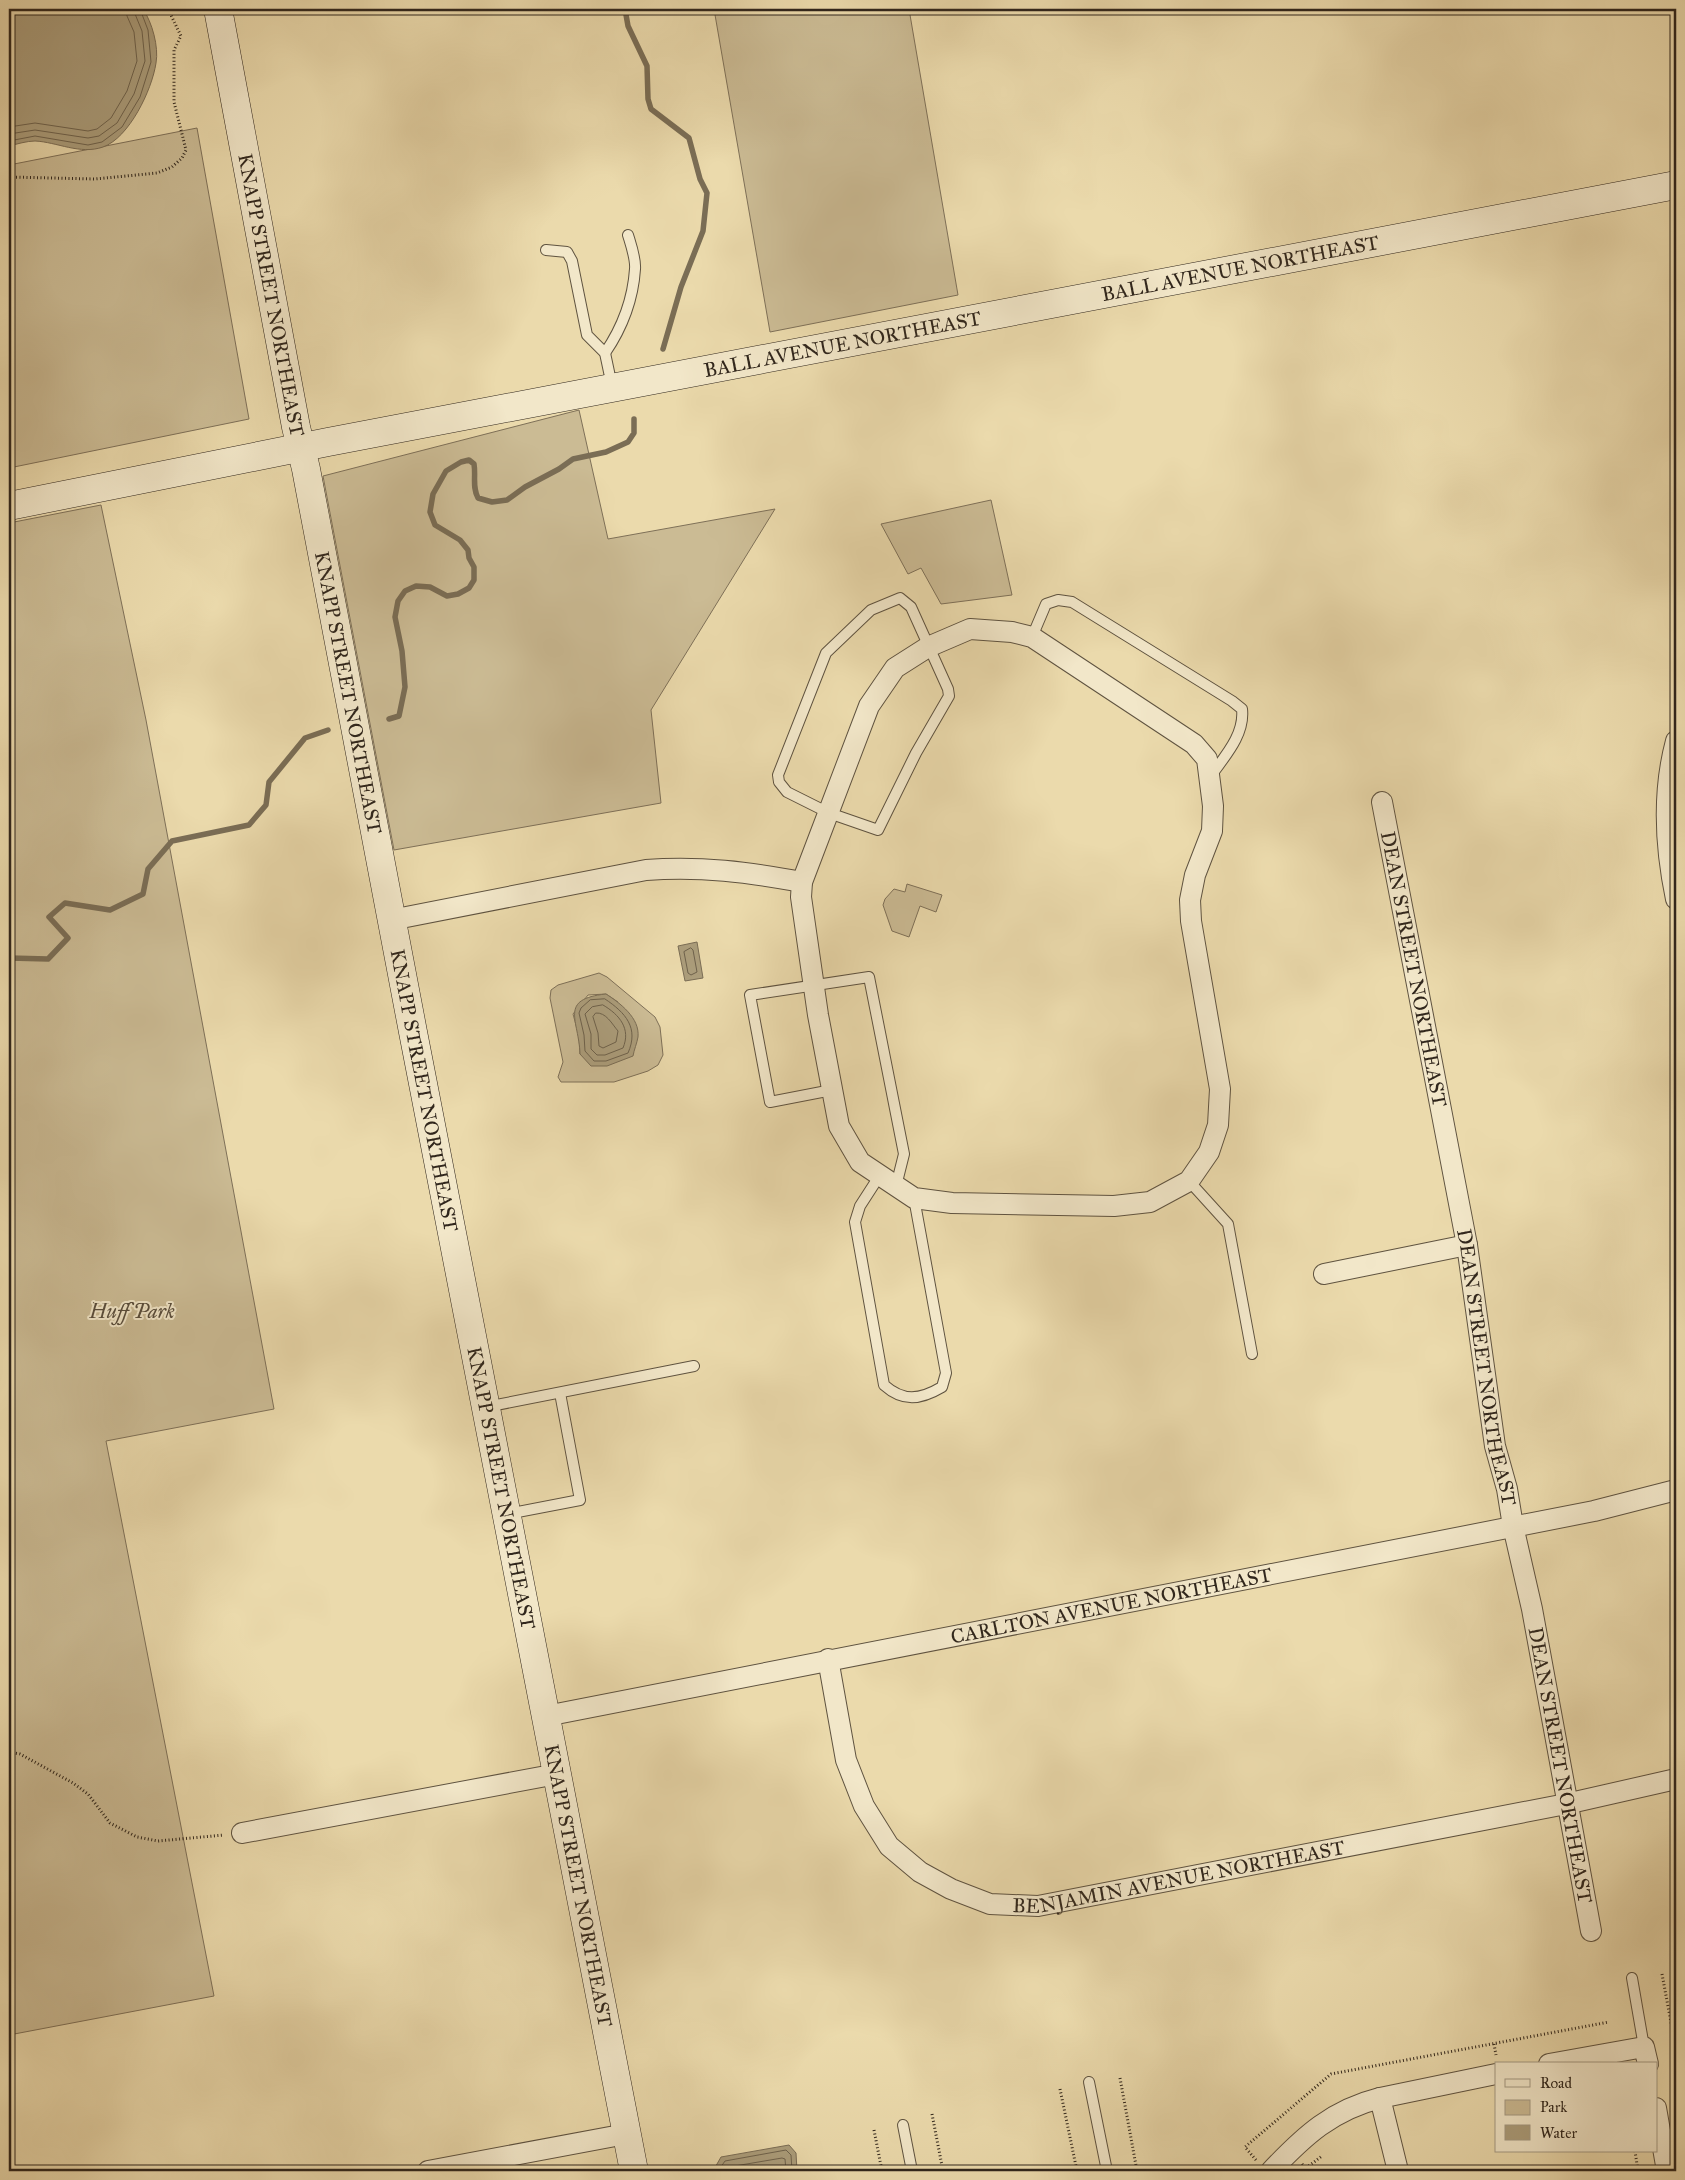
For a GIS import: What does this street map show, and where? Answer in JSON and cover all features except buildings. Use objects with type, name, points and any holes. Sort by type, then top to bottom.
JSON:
[{"type":"main road","name":"KNAPP STREET NORTHEAST","points":[[218,9],[391,920],[634,2171]]},
{"type":"main road","name":"BALL AVENUE NORTHEAST","points":[[9,506],[301,448],[1676,184]]},
{"type":"street","points":[[970,629],[1012,632],[1032,637],[1194,744],[1206,759],[1210,777],[1214,806],[1212,831],[1195,875],[1190,900],[1220,1089],[1218,1125],[1208,1152],[1189,1181],[1150,1202],[1114,1206],[952,1202],[914,1198],[860,1162],[839,1126],[813,984],[801,896],[802,882],[869,706],[895,668],[928,647],[970,629]]},
{"type":"street","points":[[1676,741],[1668,777],[1667,798],[1669,861],[1676,899]]},
{"type":"street","name":"DEAN STREET NORTHEAST","points":[[1382,802],[1467,1245],[1495,1446],[1507,1489],[1513,1526],[1532,1609],[1566,1804],[1591,1932]]},
{"type":"street","points":[[391,920],[646,870],[678,867],[748,871],[802,882]]},
{"type":"street","points":[[1324,1274],[1467,1245]]},
{"type":"street","name":"CARLTON AVENUE NORTHEAST","points":[[546,1716],[828,1659],[1594,1511],[1676,1490]]},
{"type":"street","name":"BENJAMIN AVENUE NORTHEAST","points":[[828,1659],[846,1760],[864,1806],[889,1846],[920,1872],[951,1889],[990,1904],[1038,1906],[1566,1804],[1676,1779]]},
{"type":"street","points":[[242,1833],[558,1774]]},
{"type":"street","points":[[1571,2062],[1646,2055]]},
{"type":"street","points":[[1271,2171],[1329,2119],[1346,2108],[1380,2098],[1495,2074]]},
{"type":"street","points":[[1380,2098],[1398,2171]]},
{"type":"street","points":[[1658,2119],[1667,2171]]},
{"type":"street","points":[[428,2171],[626,2134]]},
{"type":"lane","points":[[605,353],[618,334],[628,307],[636,268],[628,235]]},
{"type":"lane","points":[[546,250],[566,252],[572,261],[587,335],[605,353],[612,388]]},
{"type":"lane","points":[[900,598],[911,607],[948,689],[949,696],[916,753],[878,830],[828,813],[787,792],[779,782],[778,775],[826,652],[871,610],[900,598]]},
{"type":"lane","points":[[1032,637],[1046,604],[1058,600],[1072,602],[1232,701],[1242,709],[1243,718],[1239,734],[1210,777]]},
{"type":"lane","points":[[832,1090],[770,1102],[750,995],[869,977],[904,1154],[888,1180],[860,1206],[855,1222],[884,1386],[893,1394],[905,1397],[919,1397],[931,1394],[942,1387],[946,1373],[914,1198]]},
{"type":"lane","points":[[1189,1181],[1228,1224],[1252,1354]]},
{"type":"lane","points":[[485,1407],[694,1366]]},
{"type":"lane","points":[[506,1514],[580,1500],[560,1393]]},
{"type":"lane","points":[[1632,1978],[1646,2055]]},
{"type":"lane","points":[[1089,2082],[1107,2171]]},
{"type":"lane","points":[[903,2124],[912,2171]]},
{"type":"path","points":[[9,177],[94,180],[157,173],[172,167],[182,158],[186,150],[174,102],[172,69],[174,50],[181,36],[168,9]]},
{"type":"path","points":[[9,1752],[20,1754],[73,1783],[88,1794],[110,1823],[137,1837],[158,1842],[242,1833]]},
{"type":"path","points":[[1662,1974],[1676,2049]]},
{"type":"path","points":[[1245,2147],[1331,2074],[1609,2022]]},
{"type":"path","points":[[1120,2078],[1138,2171]]},
{"type":"path","points":[[1060,2089],[1076,2171]]},
{"type":"path","points":[[932,2114],[942,2171]]},
{"type":"path","points":[[874,2130],[882,2171]]},
{"type":"path","points":[[1634,2152],[1638,2171]]},
{"type":"path","points":[[1306,2168],[1322,2156]]},
{"type":"green space","points":[[714,9],[909,9],[958,295],[770,332]]},
{"type":"green space","points":[[197,128],[249,419],[9,468],[9,165]]},
{"type":"green space","points":[[579,410],[608,539],[775,509],[651,710],[661,803],[394,850],[323,476]]},
{"type":"green space","points":[[991,500],[1012,595],[941,604],[921,568],[908,574],[881,524]]},
{"type":"green space","name":"Huff Park","points":[[101,505],[146,720],[274,1409],[106,1441],[214,1996],[9,2035],[9,523]]},
{"type":"green space","points":[[907,884],[942,895],[936,912],[920,906],[909,937],[892,931],[883,905],[885,899],[894,889],[905,892]]},
{"type":"green space","points":[[599,973],[607,977],[655,1017],[660,1027],[663,1055],[658,1065],[648,1071],[614,1082],[561,1082],[558,1077],[563,1062],[550,998],[551,990],[558,985]],"holes":[[[606,994],[618,1002],[580,1054],[579,1036],[573,1014],[588,995]]]},
{"type":"water","points":[[27,9],[143,9],[156,42],[157,57],[154,74],[138,112],[122,134],[113,142],[103,147],[86,150],[35,141],[9,146],[9,12]]},
{"type":"water","points":[[697,942],[703,978],[685,981],[678,946]]},
{"type":"water","points":[[606,994],[623,1007],[632,1017],[638,1030],[638,1039],[633,1056],[607,1066],[591,1066],[580,1054],[575,1021],[576,1006],[591,997]]},
{"type":"water","points":[[789,2145],[796,2153],[797,2171],[713,2171],[721,2157]]},
{"type":"waterway","points":[[625,9],[628,26],[647,66],[648,99],[651,109],[689,138],[700,179],[707,193],[703,231],[681,287],[663,349]]},
{"type":"waterway","points":[[389,719],[399,716],[405,687],[402,651],[395,617],[398,601],[405,591],[416,586],[430,587],[447,596],[458,594],[469,588],[474,580],[474,567],[469,558],[468,550],[460,540],[435,525],[430,512],[433,494],[446,471],[461,462],[469,460],[474,464],[475,486],[478,498],[492,502],[507,500],[525,487],[559,469],[573,459],[606,452],[628,442],[634,433],[634,419]]},
{"type":"waterway","points":[[9,958],[48,959],[68,938],[49,917],[65,903],[110,910],[143,894],[148,869],[172,841],[249,825],[266,805],[269,782],[305,738],[328,730]]}]
